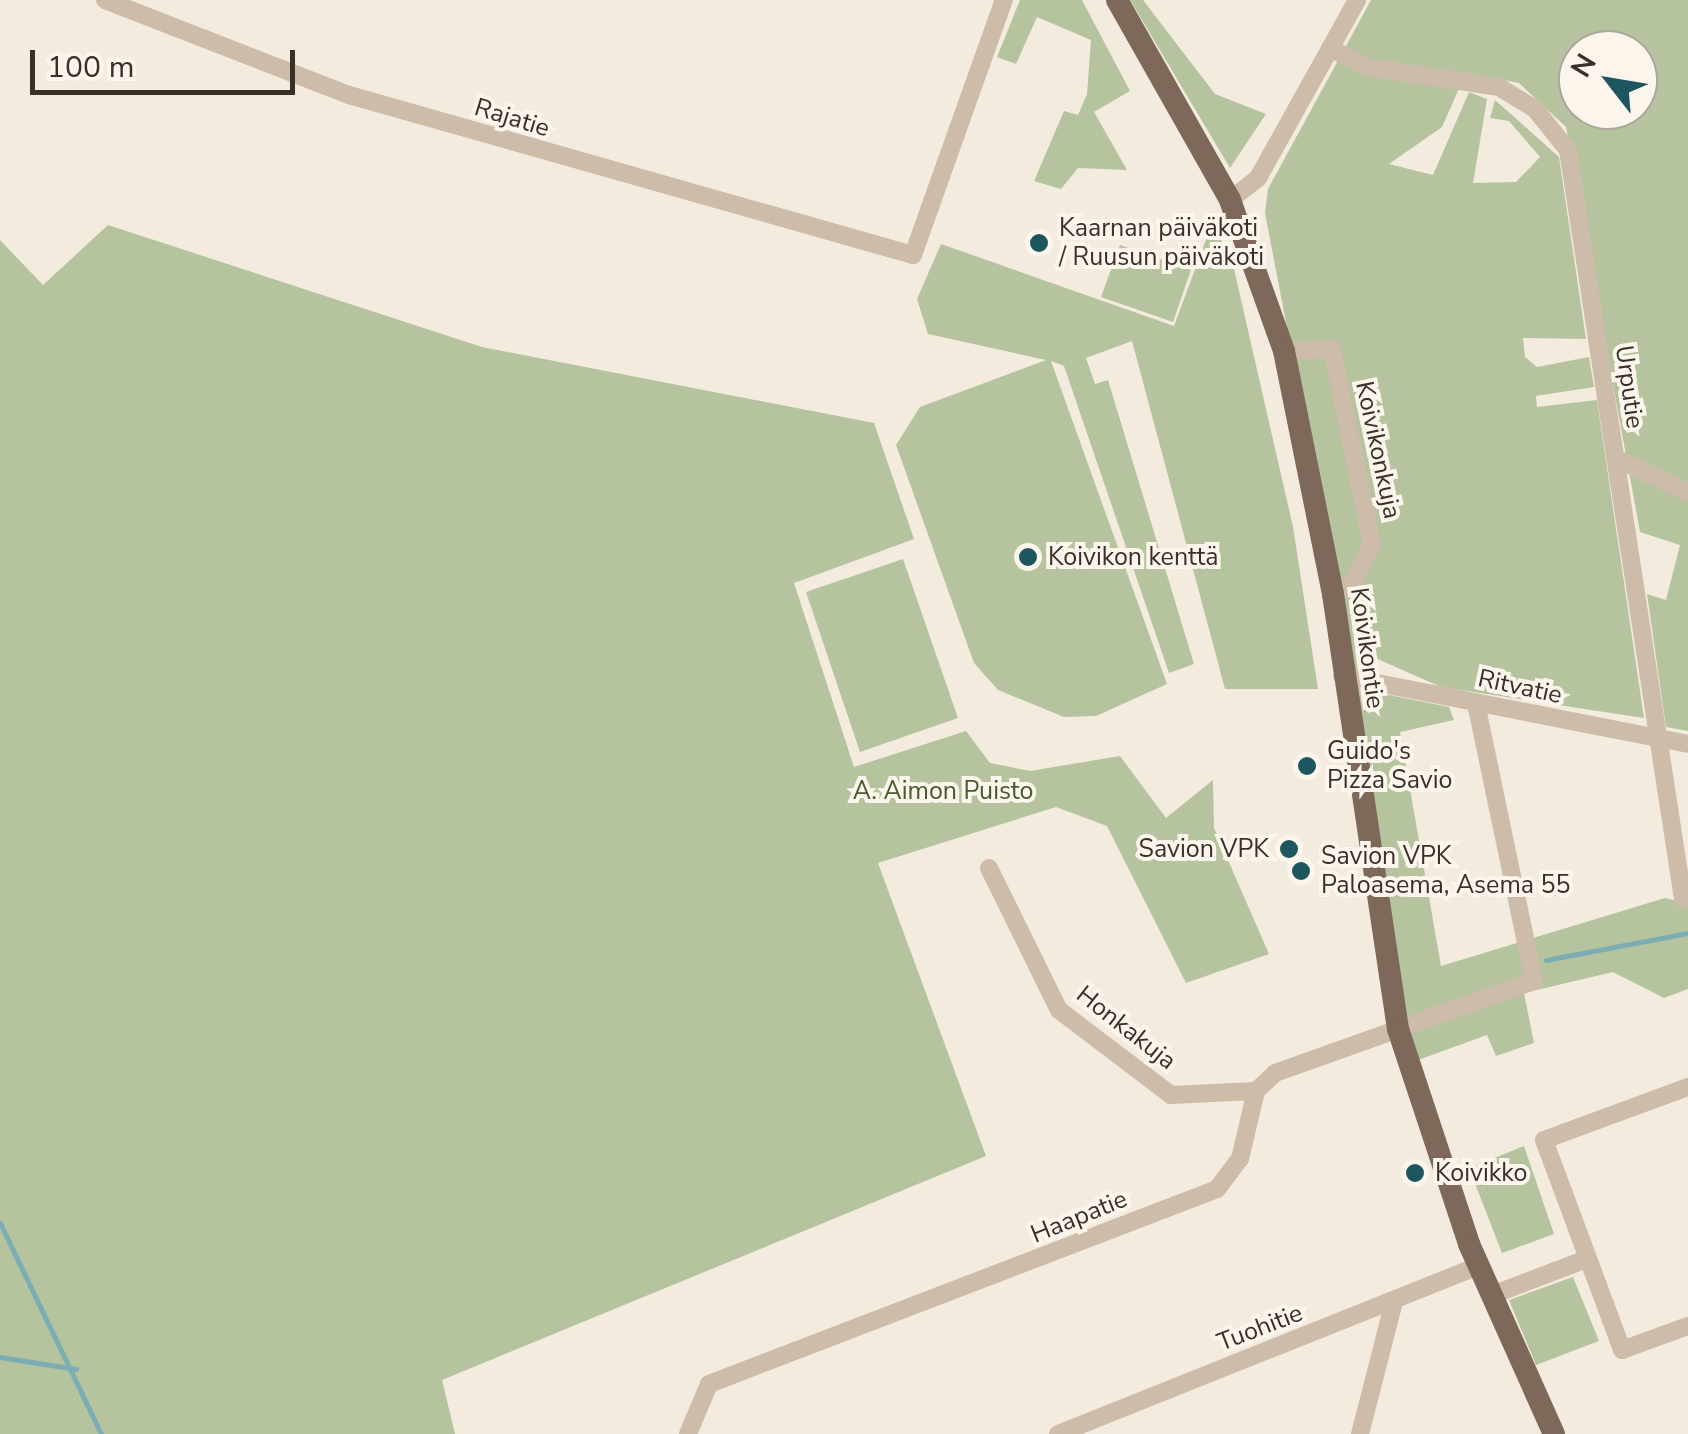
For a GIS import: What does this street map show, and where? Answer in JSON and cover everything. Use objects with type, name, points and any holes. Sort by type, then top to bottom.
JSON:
[{"type":"main road","name":"Koivikontie","points":[[1116,0],[1230,200],[1284,351],[1333,594],[1342,676],[1398,1029],[1479,1266],[1554,1434]]},
{"type":"street","name":"Rajatie","points":[[105,0],[139,7],[398,111],[913,255],[1004,0]]},
{"type":"street","points":[[1230,200],[1258,178],[1357,0]]},
{"type":"street","name":"Urputie","points":[[1330,48],[1367,67],[1499,87],[1554,130],[1568,150],[1683,899]]},
{"type":"street","name":"Koivikonkuja","points":[[1284,351],[1332,349],[1367,520],[1372,545],[1352,583],[1333,594]]},
{"type":"street","points":[[1614,458],[1688,492]]},
{"type":"street","name":"Ritvatie","points":[[1342,676],[1688,744]]},
{"type":"street","points":[[1256,1090],[1274,1073],[1534,981],[1476,704]]},
{"type":"street","name":"Honkakuja","points":[[989,868],[1059,1010],[1171,1095],[1256,1090]]},
{"type":"street","points":[[1688,1087],[1544,1140],[1578,1232],[1615,1353],[1688,1326]]},
{"type":"street","name":"Haapatie","points":[[688,1434],[709,1384],[1217,1190],[1240,1159],[1256,1090]]},
{"type":"street","points":[[1492,1295],[1587,1259]]},
{"type":"street","name":"Tuohitie","points":[[1058,1434],[1479,1266]]},
{"type":"street","points":[[1360,1434],[1394,1302]]},
{"type":"green space","points":[[1020,0],[1082,0],[1130,91],[1094,112],[1127,170],[1078,168],[1061,189],[1034,181],[1064,111],[1078,115],[1087,94],[1091,40],[1037,17],[1016,64],[997,57]]},
{"type":"green space","points":[[1130,0],[1143,0],[1215,94],[1266,114],[1230,168]]},
{"type":"green space","points":[[1371,0],[1688,0],[1688,731],[1666,727],[1647,594],[1666,600],[1680,545],[1640,532],[1567,130],[1658,130],[1658,30],[1558,30],[1558,120],[1519,83],[1466,73],[1442,127],[1389,164],[1433,175],[1469,92],[1487,99],[1473,183],[1516,182],[1540,157],[1509,121],[1490,118],[1495,100],[1559,157],[1586,339],[1523,338],[1525,357],[1537,367],[1589,357],[1594,387],[1536,396],[1537,407],[1597,400],[1644,718],[1441,687],[1355,649],[1363,711],[1384,694],[1449,707],[1454,720],[1400,732],[1441,966],[1665,898],[1688,904],[1688,989],[1664,998],[1613,972],[1524,993],[1534,1043],[1496,1056],[1487,1035],[1418,1060],[1406,1034],[1349,651],[1265,213],[1268,189]]},
{"type":"green space","points":[[1213,221],[1234,269],[1293,527],[1318,689],[1225,689],[1132,341],[1086,358],[1095,384],[1108,380],[1194,664],[1169,673],[1064,366],[1051,361],[1167,684],[1096,716],[1064,717],[998,690],[974,663],[896,445],[920,407],[1046,360],[928,334],[917,299],[941,244],[1174,326]]},
{"type":"green space","name":"A. Aimon Puisto","points":[[108,225],[482,347],[874,423],[914,539],[794,583],[854,767],[966,731],[990,763],[1030,771],[1120,756],[1166,818],[1213,780],[1214,828],[1269,954],[1186,983],[1107,826],[1056,807],[878,863],[986,1156],[442,1380],[455,1434],[0,1434],[0,240],[43,285]]},
{"type":"green space","points":[[1120,245],[1191,270],[1173,322],[1101,297]]},
{"type":"green space","points":[[903,559],[958,718],[860,752],[806,592]]},
{"type":"green space","points":[[1524,1146],[1554,1234],[1502,1253],[1469,1168]]},
{"type":"green space","points":[[1573,1277],[1599,1341],[1536,1365],[1509,1300]]},
{"type":"waterway","points":[[1546,960],[1688,933]]},
{"type":"waterway","points":[[0,1223],[101,1434]]},
{"type":"waterway","points":[[0,1357],[76,1369]]},
{"type":"place","name":"Kaarnan päiväkoti / Ruusun päiväkoti","points":[[1039,243]]},
{"type":"place","name":"Koivikon kenttä","points":[[1028,557]]},
{"type":"place","name":"Guido's Pizza Savio","points":[[1307,766]]},
{"type":"place","name":"Savion VPK","points":[[1289,849]]},
{"type":"place","name":"Savion VPK Paloasema, Asema 55","points":[[1301,871]]},
{"type":"place","name":"Koivikko","points":[[1415,1173]]}]
